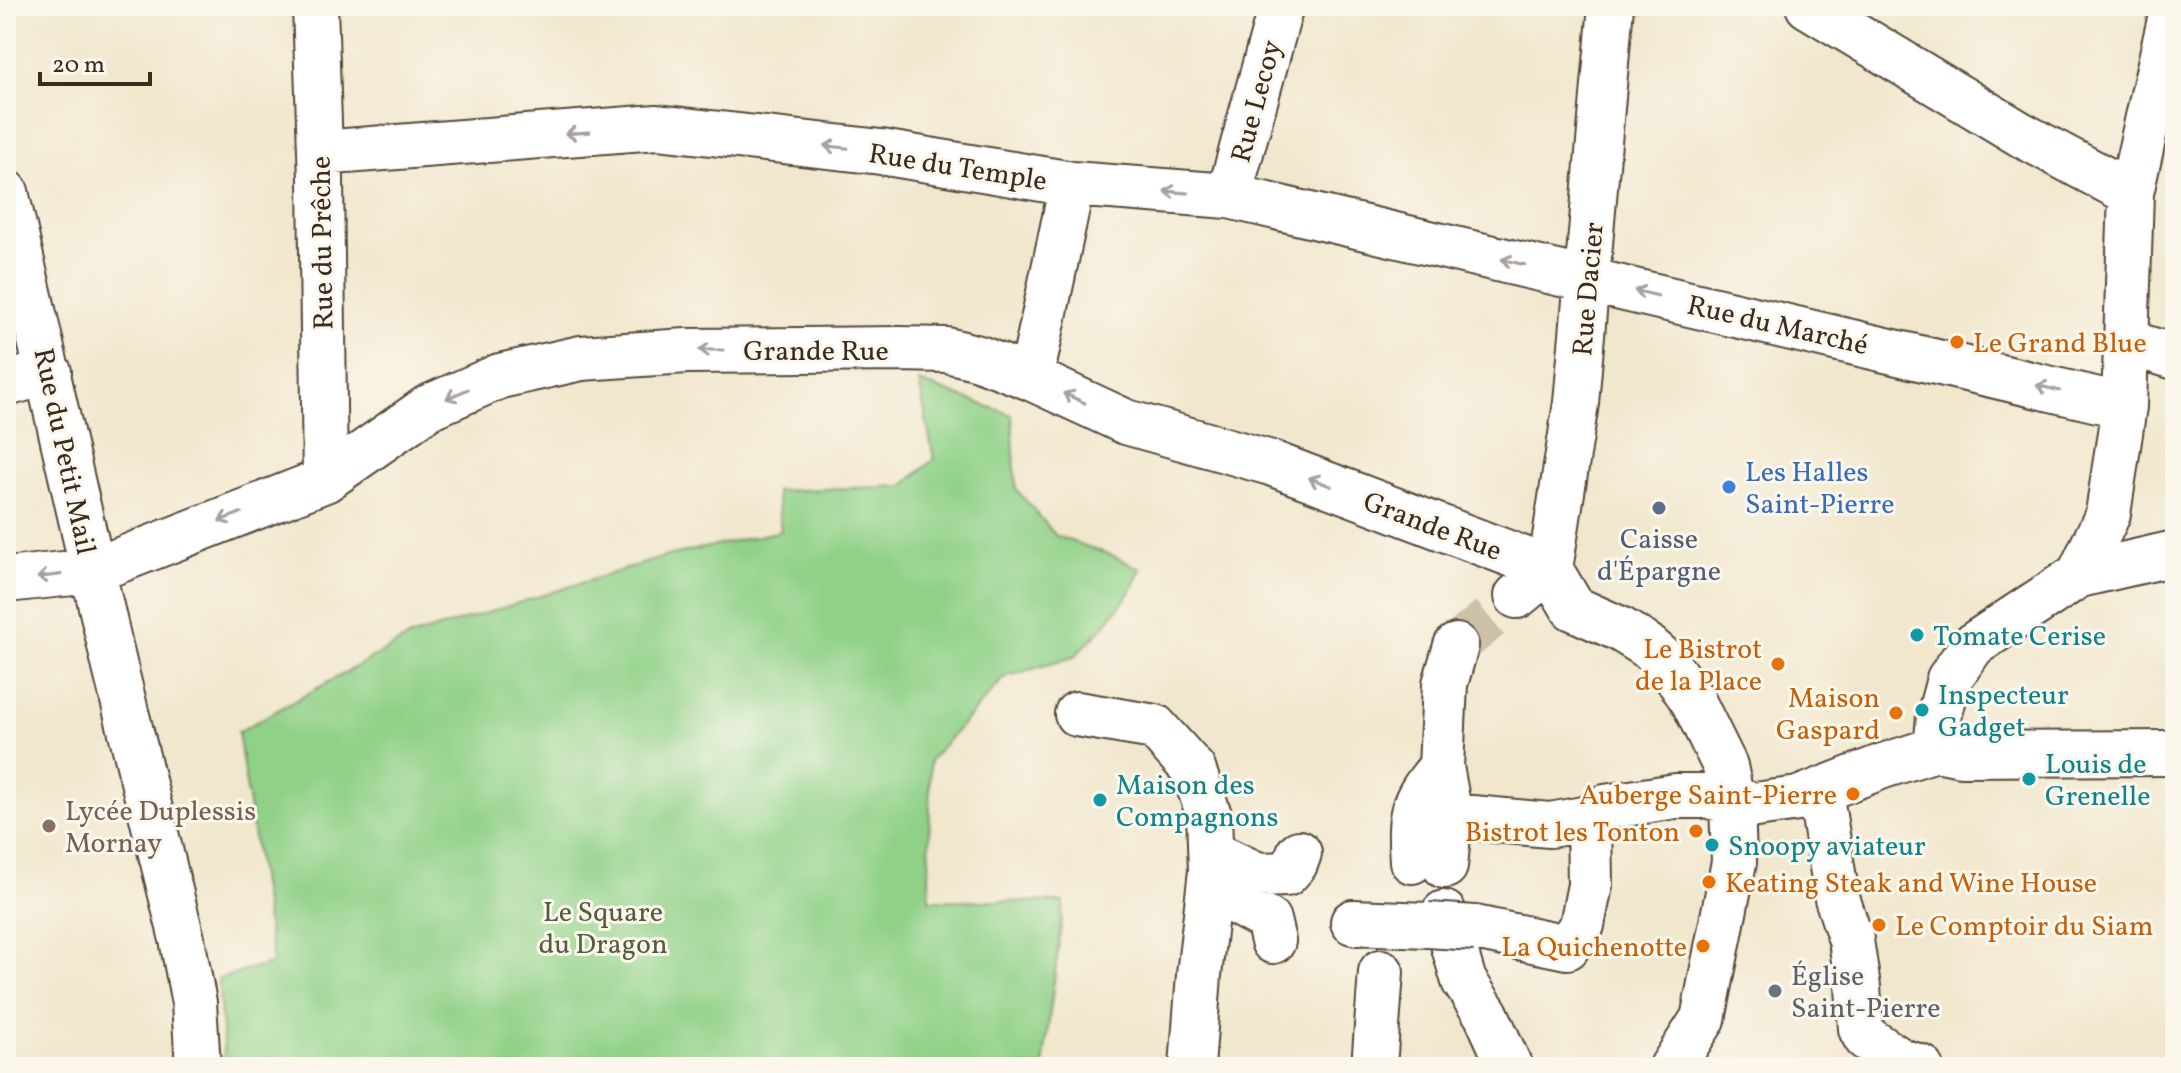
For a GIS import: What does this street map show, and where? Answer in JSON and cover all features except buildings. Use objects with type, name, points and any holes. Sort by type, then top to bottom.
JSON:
[{"type":"street","name":"Rue du Prêche","points":[[315,6],[325,480]]},
{"type":"street","name":"Rue Lecoy","points":[[1229,196],[1281,6]]},
{"type":"street","name":"Rue Dacier","points":[[1533,583],[1576,403],[1611,6]]},
{"type":"street","points":[[1808,6],[2022,135],[2131,193]]},
{"type":"street","points":[[2079,575],[2108,514],[2124,406],[2131,193],[2173,6]]},
{"type":"street","name":"Rue du Temple","points":[[320,153],[657,127],[881,152],[1072,184],[1229,196],[1589,280]]},
{"type":"street","points":[[1031,378],[1072,184]]},
{"type":"street","name":"Rue du Petit Mail","points":[[6,192],[92,571],[182,939],[194,1003],[198,1067]]},
{"type":"street","name":"Rue du Marché","points":[[1589,280],[2124,406]]},
{"type":"street","points":[[2126,342],[2175,357]]},
{"type":"street","name":"Grande Rue","points":[[6,580],[92,571],[325,480],[429,407],[500,376],[581,358],[687,351],[947,350],[979,358],[1031,378],[1126,422],[1271,463],[1533,583]]},
{"type":"street","points":[[6,384],[49,372]]},
{"type":"street","points":[[1936,749],[1939,717],[1949,679],[1973,645],[2079,575],[2175,553]]},
{"type":"street","points":[[1533,583],[1573,608],[1620,629],[1667,663],[1693,701],[1725,766],[1732,801],[1734,862],[1703,1019],[1672,1067]]},
{"type":"street","points":[[1441,767],[1423,788],[1413,810],[1410,831],[1429,864],[1450,816],[1441,767],[1445,684],[1456,646]]},
{"type":"street","points":[[1077,714],[1155,727],[1193,769],[1209,815],[1210,871],[1202,1046]]},
{"type":"street","points":[[1450,816],[1550,825],[1589,818],[1605,807],[1644,800],[1707,796],[1756,805],[1798,799],[1936,749],[1961,754],[2175,753]]},
{"type":"street","points":[[1820,791],[1837,898],[1851,940],[1861,1029],[1866,1038],[1901,1061],[1921,1067]]},
{"type":"street","points":[[1374,1067],[1376,941],[1449,922],[1567,947],[1582,925],[1590,885],[1589,818]]},
{"type":"street","points":[[1210,871],[1286,874],[1299,853]]},
{"type":"street","points":[[1210,871],[1268,920],[1273,941]]},
{"type":"street","points":[[1449,922],[1464,981],[1486,1014],[1510,1067]]},
{"type":"green space","name":"Le Square du Dragon","points":[[919,382],[1012,415],[1016,489],[1056,536],[1141,569],[1130,593],[1074,657],[1005,677],[930,760],[929,900],[1064,902],[1043,1067],[225,1067],[218,979],[273,963],[238,732],[410,637],[667,556],[781,531],[776,491],[903,486],[934,459]]},
{"type":"tunnel","points":[[1456,646],[1517,596]]},
{"type":"place","name":"Le Grand Blue","points":[[1957,342]]},
{"type":"place","name":"Les Halles Saint-Pierre","points":[[1729,487]]},
{"type":"place","name":"Caisse d'Épargne","points":[[1659,508]]},
{"type":"place","name":"Tomate Cerise","points":[[1917,635]]},
{"type":"place","name":"Le Bistrot de la Place","points":[[1778,664]]},
{"type":"place","name":"Inspecteur Gadget","points":[[1922,710]]},
{"type":"place","name":"Maison Gaspard","points":[[1896,713]]},
{"type":"place","name":"Louis de Grenelle","points":[[2029,779]]},
{"type":"place","name":"Auberge Saint-Pierre","points":[[1853,794]]},
{"type":"place","name":"Maison des Compagnons","points":[[1100,800]]},
{"type":"place","name":"Lycée Duplessis Mornay","points":[[49,826]]},
{"type":"place","name":"Bistrot les Tonton","points":[[1696,831]]},
{"type":"place","name":"Snoopy aviateur","points":[[1712,845]]},
{"type":"place","name":"Keating Steak and Wine House","points":[[1709,882]]},
{"type":"place","name":"Le Comptoir du Siam","points":[[1879,925]]},
{"type":"place","name":"La Quichenotte","points":[[1703,946]]},
{"type":"place","name":"Église Saint-Pierre","points":[[1775,991]]}]
